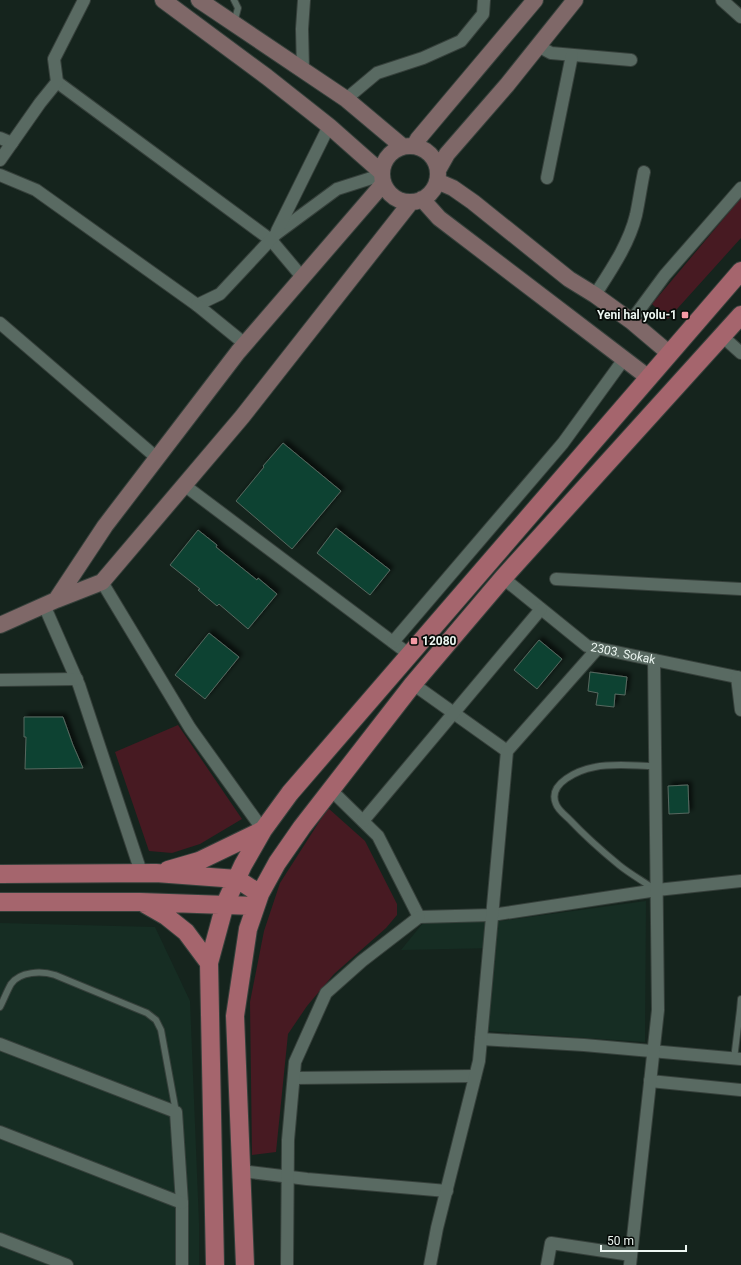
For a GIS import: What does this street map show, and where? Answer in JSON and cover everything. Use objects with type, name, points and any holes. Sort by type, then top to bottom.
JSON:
[{"type":"main road","points":[[216,1265],[209,963],[225,904],[243,865],[263,830],[290,793],[741,270]]},
{"type":"main road","points":[[245,1265],[235,1016],[248,929],[258,900],[277,863],[330,789],[413,684],[503,578],[741,315]]},
{"type":"main road","points":[[148,873],[199,861],[263,830]]},
{"type":"main road","points":[[0,874],[148,873],[237,880],[258,900]]},
{"type":"main road","points":[[0,902],[140,902],[225,904],[258,900]]},
{"type":"main road","points":[[140,902],[166,916],[186,932],[209,963]]},
{"type":"street","points":[[0,160],[40,103],[57,82],[54,59],[84,0]]},
{"type":"street","points":[[164,0],[330,126],[382,177],[390,194],[400,200],[417,200],[649,378]]},
{"type":"street","points":[[199,0],[346,99],[408,146],[425,150],[433,159],[437,176],[473,202],[569,279],[595,295],[631,321],[670,354]]},
{"type":"street","points":[[303,70],[302,29],[304,0]]},
{"type":"street","points":[[346,99],[377,72],[423,58],[462,41],[483,14],[484,0]]},
{"type":"street","points":[[50,603],[105,526],[245,344],[302,277],[382,177],[384,161],[392,152],[408,146],[418,139],[534,0]]},
{"type":"street","points":[[0,625],[102,582],[242,417],[417,200],[431,192],[447,154],[507,85],[575,0]]},
{"type":"street","points":[[722,0],[741,17]]},
{"type":"street","points":[[538,46],[551,53],[631,60]]},
{"type":"street","points":[[547,178],[572,55]]},
{"type":"street","points":[[57,82],[273,237],[302,277]]},
{"type":"street","points":[[273,237],[330,126]]},
{"type":"street","points":[[0,138],[12,143]]},
{"type":"street","points":[[595,295],[618,258],[631,230],[636,215],[644,172]]},
{"type":"street","points":[[0,175],[36,190],[197,305],[245,344]]},
{"type":"street","points":[[197,305],[220,294],[273,237],[337,189],[382,177]]},
{"type":"street","points":[[631,321],[665,275],[741,188]]},
{"type":"street","points":[[0,323],[157,458]]},
{"type":"street","points":[[722,336],[741,353]]},
{"type":"street","points":[[393,642],[562,443],[624,359]]},
{"type":"street","points":[[184,485],[410,655]]},
{"type":"street","name":"2303. Sokak","points":[[503,578],[587,646],[739,678]]},
{"type":"street","points":[[556,579],[741,589]]},
{"type":"street","points":[[102,582],[190,728],[263,830]]},
{"type":"street","points":[[50,603],[148,873]]},
{"type":"street","points":[[363,821],[541,609]]},
{"type":"street","points":[[430,1265],[479,1061],[507,751],[598,648]]},
{"type":"street","points":[[547,1265],[551,1243],[631,1260],[658,1010],[654,660]]},
{"type":"street","points":[[739,678],[741,710]]},
{"type":"street","points":[[0,680],[77,679]]},
{"type":"street","points":[[413,684],[507,751]]},
{"type":"street","points":[[330,789],[378,836],[419,917]]},
{"type":"street","points":[[287,1265],[288,1140],[296,1062],[326,993],[362,961],[419,917],[492,915],[657,890],[741,881]]},
{"type":"street","points":[[481,1039],[584,1045],[738,1059]]},
{"type":"street","points":[[0,1044],[176,1112],[182,1203],[182,1265]]},
{"type":"street","points":[[294,1078],[475,1076]]},
{"type":"street","points":[[650,1081],[741,1090]]},
{"type":"street","points":[[0,1132],[182,1203]]},
{"type":"street","points":[[241,1171],[307,1179],[447,1191]]},
{"type":"street","points":[[0,1239],[67,1265]]},
{"type":"lane","points":[[234,0],[238,8],[234,23]]},
{"type":"lane","points":[[655,766],[602,766],[585,770],[568,778],[560,784],[554,798],[558,808],[579,830],[620,866],[657,890]]},
{"type":"lane","points":[[0,1007],[12,983],[25,975],[40,972],[55,975],[147,1013],[156,1020],[161,1030],[176,1112]]},
{"type":"lane","points":[[738,1059],[741,999]]},
{"type":"shaded area","points":[[741,198],[741,238],[668,319],[652,304]]},
{"type":"shaded area","points":[[178,725],[242,819],[200,844],[172,853],[149,851],[115,752]]},
{"type":"shaded area","points":[[328,808],[365,841],[397,904],[397,915],[386,928],[334,974],[307,1006],[288,1034],[276,1152],[252,1155],[250,1002],[264,931],[280,883]]},
{"type":"shaded area","points":[[646,901],[645,1042],[488,1031],[496,948],[401,950],[423,923],[500,921]]},
{"type":"shaded area","points":[[0,923],[155,927],[190,1001],[199,1223],[199,1265],[0,1265]]},
{"type":"building","points":[[283,443],[341,491],[292,549],[236,501]]},
{"type":"building","points":[[336,528],[390,570],[370,595],[317,553]]},
{"type":"building","points":[[198,530],[217,545],[216,547],[277,594],[248,629],[219,604],[217,606],[198,590],[200,589],[170,565]]},
{"type":"building","points":[[209,633],[239,657],[205,699],[175,675]]},
{"type":"building","points":[[539,640],[562,659],[537,689],[514,670]]},
{"type":"building","points":[[590,672],[627,677],[625,695],[615,694],[614,707],[596,705],[598,693],[588,691]]},
{"type":"building","points":[[24,717],[63,717],[83,768],[25,769],[26,737],[24,737]]},
{"type":"building","points":[[688,785],[689,813],[669,814],[668,786]]},
{"type":"place","name":"Yeni hal yolu-1","points":[[685,315]]},
{"type":"place","name":"12080","points":[[414,641]]}]
